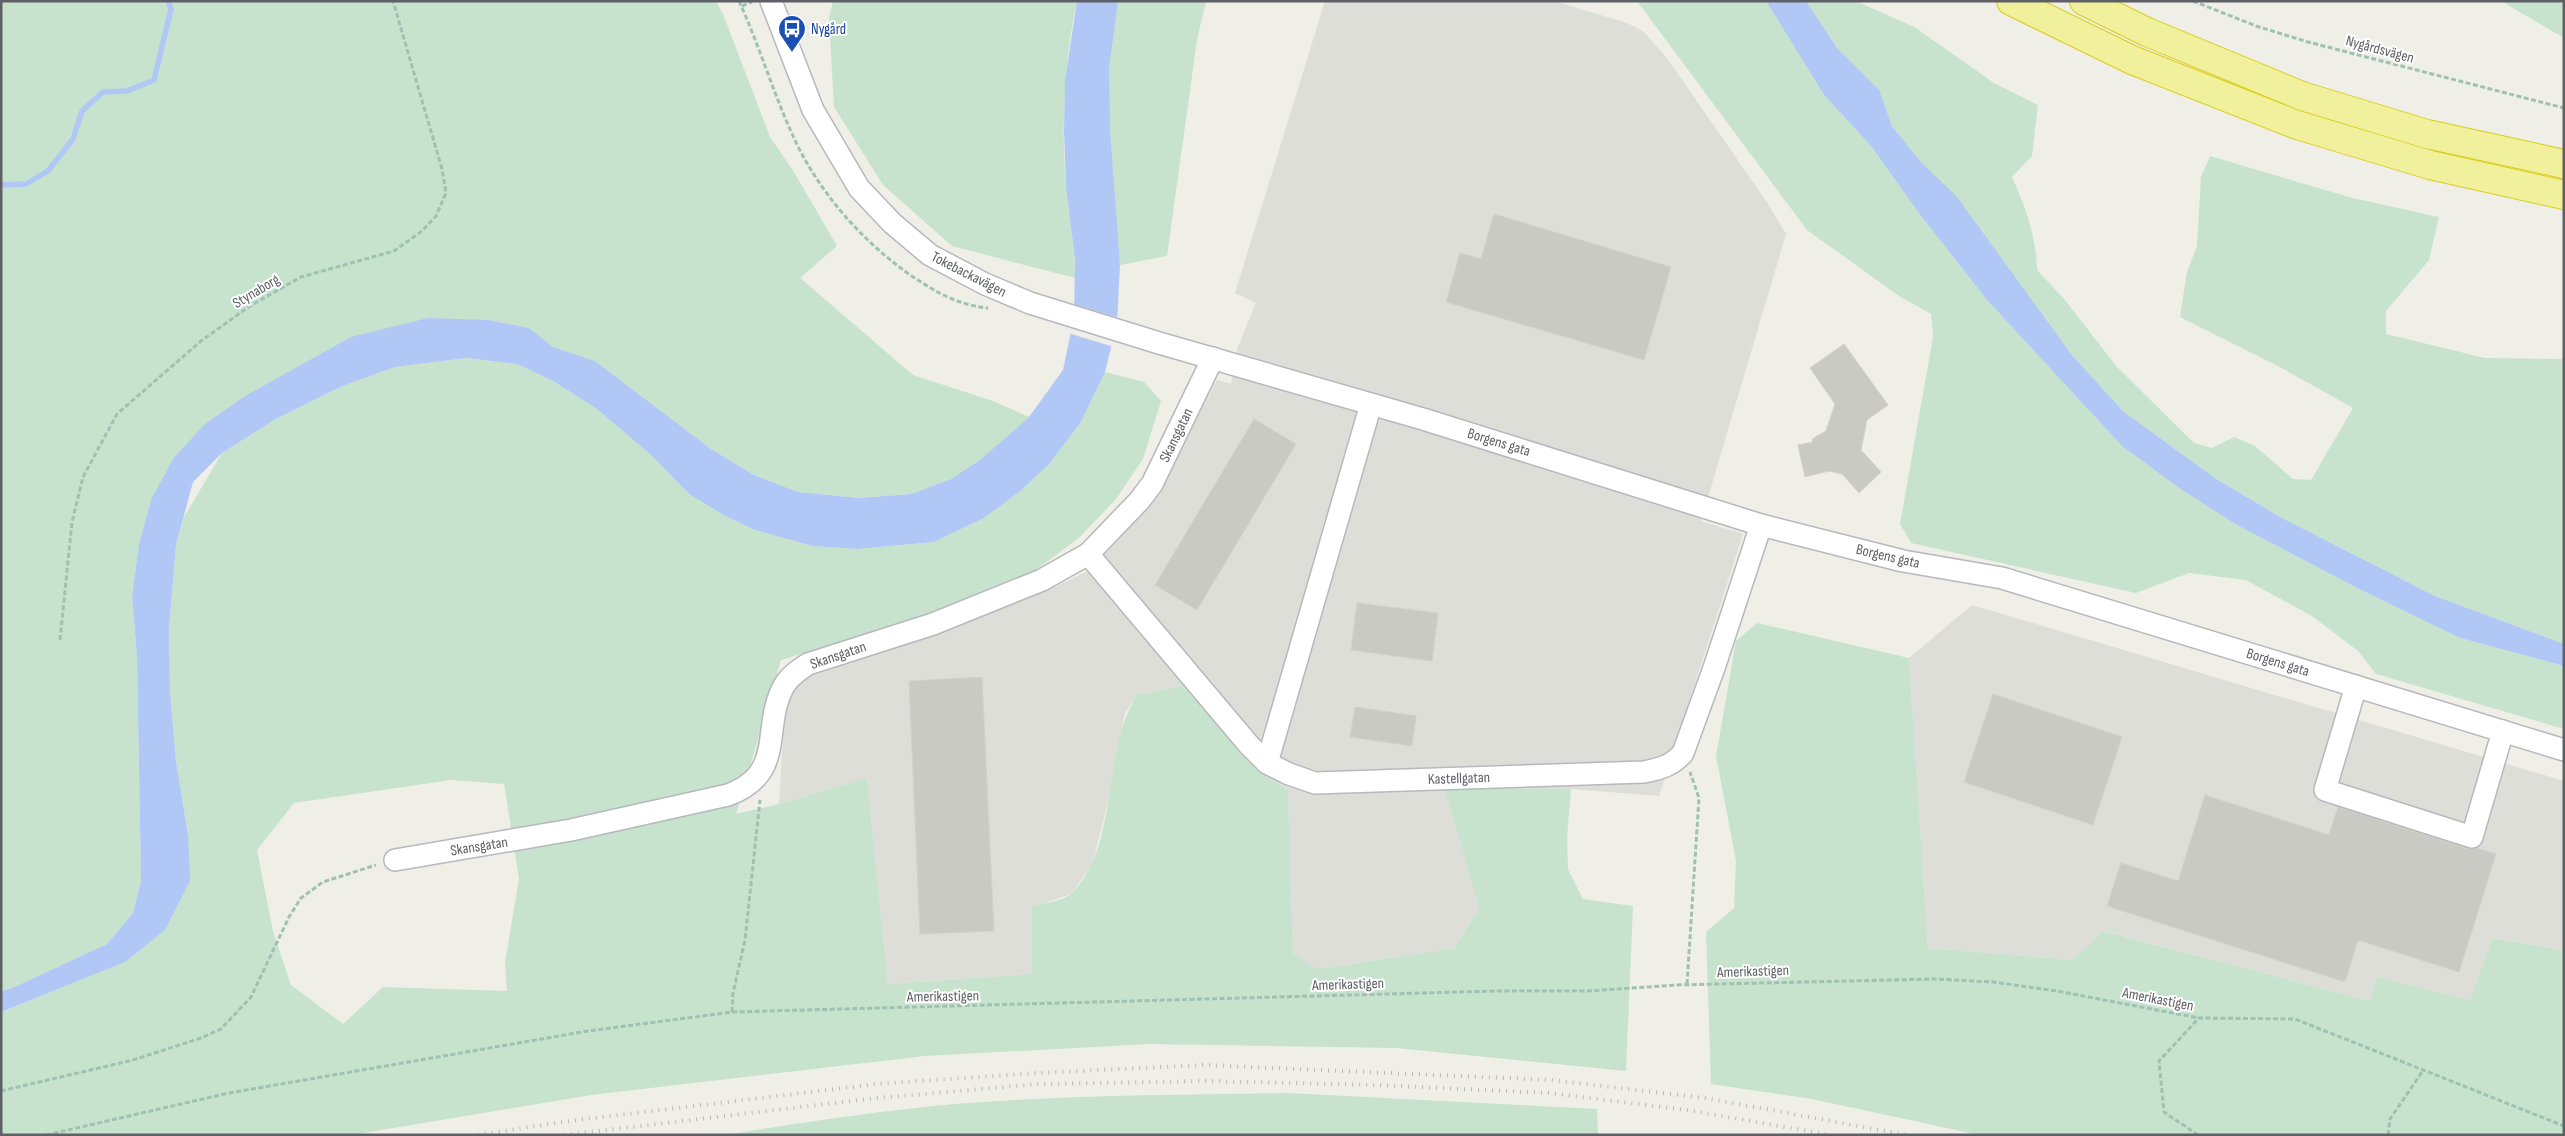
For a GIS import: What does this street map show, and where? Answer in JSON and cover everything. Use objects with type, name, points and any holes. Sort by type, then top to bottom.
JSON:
[{"type":"highway","points":[[2011,1],[2132,60],[2297,125],[2430,166],[2564,195]]},
{"type":"highway","points":[[2084,1],[2147,32],[2302,96],[2427,134],[2564,164]]},
{"type":"street","name":"Tokebackavägen","points":[[771,1],[814,110],[859,188],[892,223],[930,255],[985,284],[1030,303],[1213,358]]},
{"type":"street","name":"Borgens gata","points":[[1213,358],[1371,404],[1761,524],[1903,561],[2002,578],[2564,750]]},
{"type":"street","name":"Skansgatan","points":[[395,860],[571,830],[701,802],[737,792],[756,778],[764,767],[769,754],[781,692],[794,674],[808,664],[933,624],[1042,580],[1088,554],[1140,501],[1152,484],[1213,358]]},
{"type":"street","points":[[1267,763],[1371,404]]},
{"type":"street","points":[[1683,753],[1714,668],[1761,524]]},
{"type":"street","name":"Kastellgatan","points":[[1088,554],[1228,722],[1267,763],[1289,774],[1315,783],[1644,772],[1662,768],[1676,761],[1683,753]]},
{"type":"street","points":[[2356,686],[2325,790],[2472,837],[2503,731]]},
{"type":"path","name":"Stynaborg","points":[[60,640],[72,522],[83,477],[117,414],[201,341],[250,306],[301,277],[394,251],[422,231],[436,216],[446,193],[442,169],[393,1]]},
{"type":"path","points":[[742,6],[753,1]]},
{"type":"path","name":"Nygårdsvägen","points":[[2193,1],[2256,26],[2308,42],[2564,108]]},
{"type":"path","points":[[1683,753],[1699,798],[1687,984]]},
{"type":"path","points":[[732,1012],[733,993],[745,940],[759,825],[761,786],[756,778]]},
{"type":"path","points":[[1,1091],[133,1060],[201,1038],[221,1029],[251,998],[289,917],[301,898],[323,882],[395,860]]},
{"type":"path","name":"Amerikastigen","points":[[46,1135],[229,1092],[588,1031],[732,1012],[1496,991],[1588,991],[1687,984],[1882,979],[1993,982],[2057,991],[2199,1018],[2295,1019],[2422,1072],[2495,1101],[2528,1110],[2564,1126]]},
{"type":"path","points":[[2198,1135],[2164,1112],[2159,1061],[2199,1018]]},
{"type":"path","points":[[2388,1135],[2390,1119],[2422,1072]]},
{"type":"shaded area","points":[[1325,1],[1554,1],[1627,23],[1643,31],[1667,58],[1766,201],[1786,234],[1701,521],[1743,534],[1659,796],[1571,789],[1446,790],[1479,908],[1455,948],[1319,969],[1293,956],[1288,790],[1259,771],[1183,686],[1137,695],[1125,713],[1107,806],[1092,865],[1071,894],[1032,907],[1032,974],[888,984],[867,778],[779,804],[785,705],[805,671],[1055,587],[1090,570],[1162,483],[1217,380],[1231,384],[1238,347],[1256,303],[1235,293]]},
{"type":"shaded area","points":[[1972,605],[2564,781],[2564,950],[2492,938],[2470,1000],[2376,977],[2370,1001],[2104,931],[2074,960],[1928,948],[1909,658]]},
{"type":"green space","points":[[1,1],[716,1],[723,14],[770,137],[794,172],[837,246],[800,278],[913,375],[993,401],[1029,417],[981,459],[951,479],[911,494],[859,498],[798,492],[754,475],[711,449],[595,361],[553,347],[529,328],[489,320],[351,337],[151,500],[139,544],[132,596],[137,656],[141,881],[133,913],[107,944],[10,989],[1,991]]},
{"type":"green space","points":[[833,1],[1077,1],[1066,70],[1064,117],[1066,187],[1075,278],[952,246],[883,185],[834,107],[829,17]]},
{"type":"green space","points":[[1118,1],[1206,1],[1197,40],[1167,256],[1120,265],[1111,166],[1108,100],[1112,34]]},
{"type":"green space","points":[[1637,1],[1766,1],[1824,95],[1871,146],[1918,212],[1987,300],[2122,446],[2179,488],[2235,524],[2359,589],[2460,638],[2564,666],[2564,729],[2376,674],[2358,651],[2312,616],[2246,580],[2189,573],[2136,593],[1911,543],[1900,524],[1933,337],[1931,314],[1899,296],[1807,230]]},
{"type":"green space","points":[[1806,1],[1856,1],[1916,28],[1994,83],[2038,105],[2032,156],[2012,177],[2029,222],[2035,245],[2037,270],[2065,300],[2117,367],[2194,443],[2212,448],[2234,437],[2255,446],[2293,479],[2311,480],[2353,408],[2278,366],[2180,317],[2187,272],[2197,246],[2201,177],[2210,156],[2349,197],[2439,217],[2429,260],[2386,311],[2386,334],[2485,358],[2564,359],[2564,644],[2435,596],[2282,518],[2218,480],[2124,412],[2071,354],[1892,126],[1878,90],[1837,48]]},
{"type":"green space","points":[[2501,1],[2564,1],[2564,38]]},
{"type":"green space","points":[[467,358],[517,364],[553,381],[597,409],[652,456],[689,494],[725,516],[755,530],[812,546],[858,549],[934,542],[984,518],[1019,492],[1081,422],[1105,372],[1144,382],[1161,401],[1143,459],[1116,499],[1079,538],[1025,578],[915,619],[781,660],[736,814],[779,804],[867,778],[888,984],[1032,974],[1032,906],[1068,896],[1087,873],[1097,850],[1104,824],[1118,743],[1126,718],[1137,695],[1183,686],[1259,771],[1288,790],[1293,955],[1319,969],[1455,948],[1479,908],[1445,789],[1571,789],[1567,837],[1568,869],[1583,899],[1633,906],[1626,1071],[1396,1048],[1150,1044],[925,1056],[591,1095],[352,1135],[1,1135],[1,1012],[125,962],[188,835],[176,761],[170,691],[169,629],[176,545],[184,517],[222,453],[274,420],[340,387],[395,367]],"holes":[[[451,780],[504,784],[519,879],[505,963],[507,991],[383,987],[343,1024],[291,985],[273,931],[257,850],[294,803]]]},
{"type":"green space","points":[[1757,623],[1909,658],[1928,948],[2073,960],[2103,931],[2370,1001],[2376,977],[2470,1000],[2492,938],[2564,950],[2564,1135],[1979,1135],[1812,1099],[1711,1084],[1706,932],[1734,908],[1736,861],[1716,756],[1736,641]]},
{"type":"green space","points":[[1288,1093],[1597,1109],[1598,1135],[723,1135],[868,1114],[955,1104],[1080,1097]]},
{"type":"water","points":[[1077,1],[1118,1],[1109,68],[1110,130],[1120,265],[1117,323],[1105,372],[1081,422],[1048,465],[1019,492],[984,518],[934,542],[858,549],[812,546],[755,530],[725,516],[689,494],[652,456],[597,409],[553,381],[517,364],[467,358],[395,367],[340,387],[274,420],[222,453],[193,482],[176,545],[169,629],[170,691],[176,761],[188,835],[190,881],[165,930],[125,962],[1,1012],[1,991],[10,989],[107,944],[133,913],[141,881],[137,656],[132,596],[139,544],[151,500],[173,459],[204,425],[245,396],[351,337],[428,318],[489,320],[529,328],[553,347],[595,361],[711,449],[754,475],[798,492],[859,498],[911,494],[951,479],[981,459],[1029,417],[1063,370],[1074,317],[1075,260],[1066,187],[1065,80]]},
{"type":"water","points":[[1766,1],[1806,1],[1837,48],[1879,90],[1892,126],[1919,160],[1957,197],[2071,354],[2124,412],[2218,480],[2282,518],[2435,596],[2564,644],[2564,666],[2460,638],[2359,589],[2235,524],[2179,488],[2122,446],[1987,300],[1918,212],[1871,146],[1824,95]]},
{"type":"pier","points":[[1072,304],[1120,318],[1114,347],[1068,333]]},
{"type":"building","points":[[1494,214],[1671,267],[1644,360],[1446,302],[1460,253],[1481,259]]},
{"type":"building","points":[[1844,344],[1888,405],[1867,420],[1861,450],[1881,472],[1859,493],[1842,474],[1829,471],[1805,477],[1798,445],[1813,442],[1812,439],[1826,431],[1835,404],[1810,368]]},
{"type":"building","points":[[1254,419],[1296,444],[1197,610],[1155,585]]},
{"type":"building","points":[[1357,603],[1438,613],[1432,661],[1351,650]]},
{"type":"building","points":[[982,677],[994,931],[920,934],[909,681]]},
{"type":"building","points":[[1993,694],[2122,737],[2093,825],[1964,782]]},
{"type":"building","points":[[1355,707],[1416,716],[1412,746],[1350,737]]},
{"type":"building","points":[[2205,795],[2329,835],[2338,807],[2468,849],[2477,848],[2496,854],[2459,972],[2358,940],[2345,982],[2107,906],[2121,863],[2178,881]]},
{"type":"waterway","points":[[1,185],[26,184],[48,171],[73,139],[82,111],[103,92],[127,91],[154,80],[171,9],[168,1]]},
{"type":"railway","points":[[478,1135],[569,1121],[877,1084],[1037,1073],[1204,1065],[1551,1080],[1705,1098],[1907,1135]]},
{"type":"railway","points":[[564,1135],[877,1098],[1039,1084],[1206,1081],[1378,1085],[1549,1093],[1687,1110],[1831,1135]]},
{"type":"place","name":"Nygård","points":[[792,53]]}]
